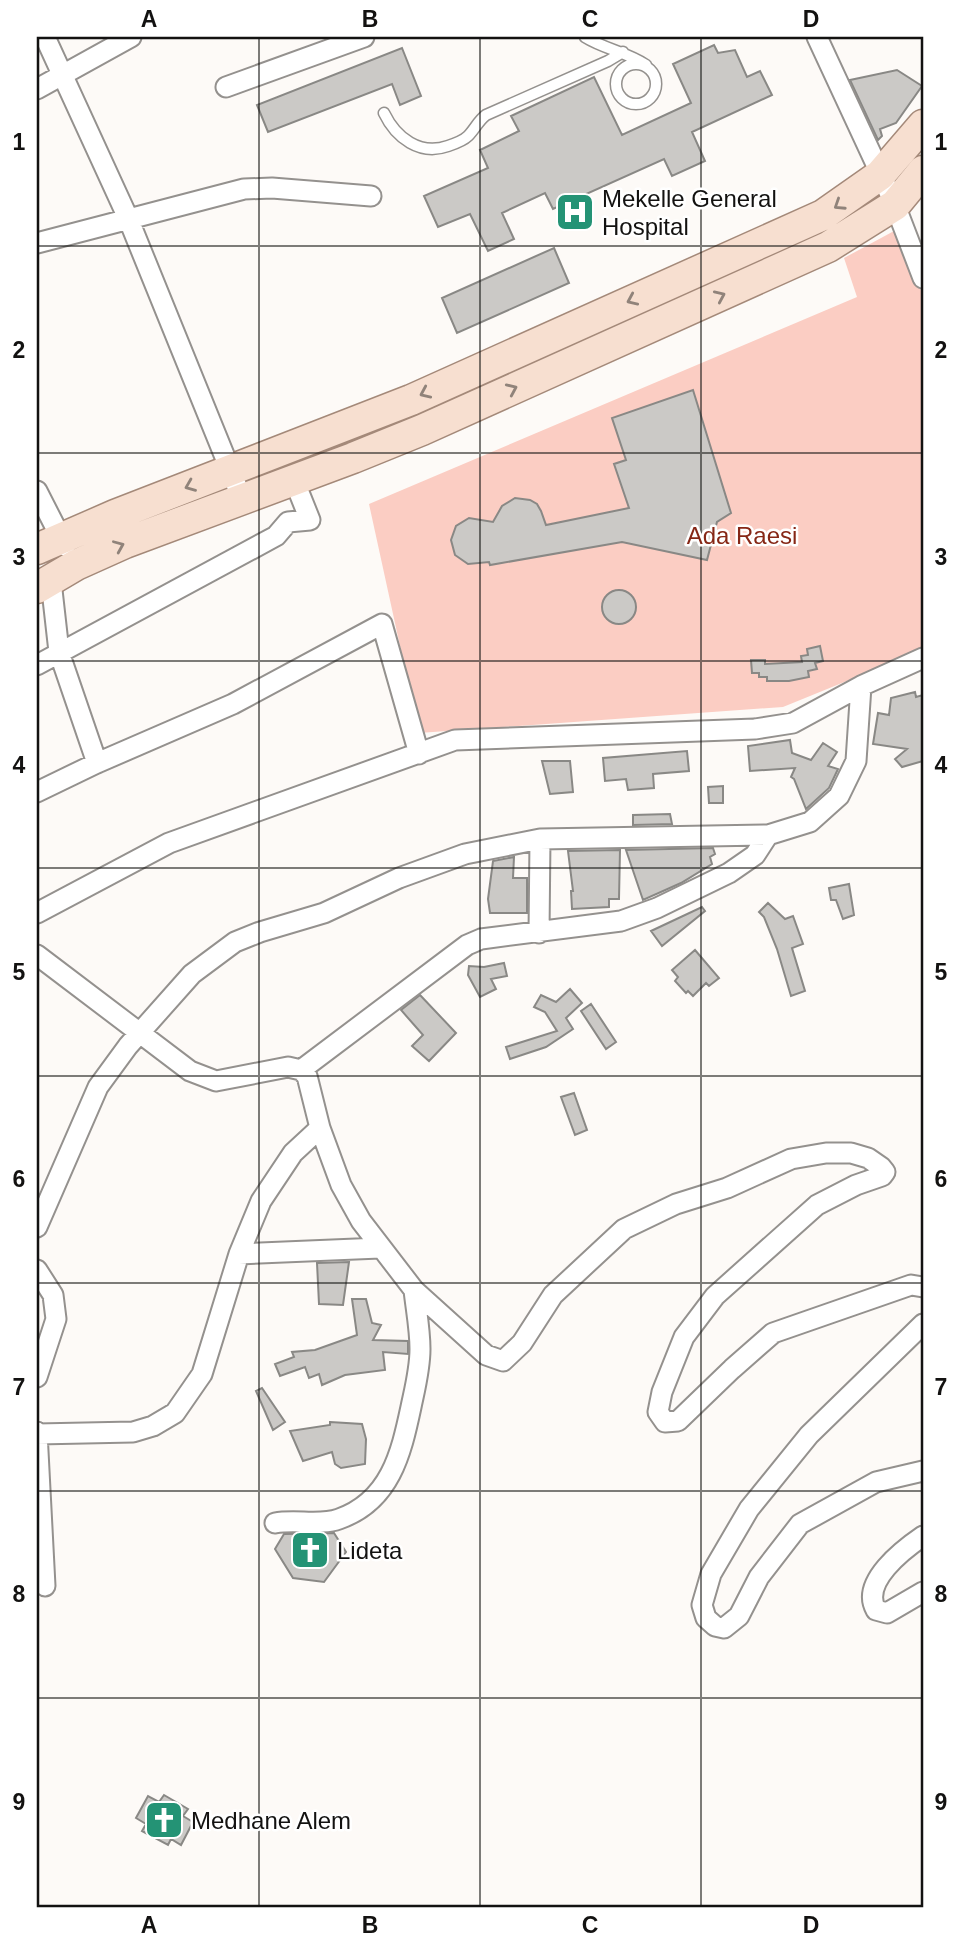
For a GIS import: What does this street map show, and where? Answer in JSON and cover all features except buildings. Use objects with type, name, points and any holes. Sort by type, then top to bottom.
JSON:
[{"type":"main road","points":[[49,544],[229,470],[411,400],[823,215],[880,176],[923,125]]},
{"type":"main road","points":[[44,584],[76,565],[149,533],[422,430],[828,247],[895,205],[923,171]]},
{"type":"main road","points":[[341,426],[353,458]]},
{"type":"street","points":[[46,37],[128,218],[242,499]]},
{"type":"street","points":[[37,89],[131,37]]},
{"type":"street","points":[[226,87],[364,37]]},
{"type":"street","points":[[817,37],[895,205],[923,278]]},
{"type":"street","points":[[37,243],[244,189],[272,188],[371,196]]},
{"type":"street","points":[[37,664],[276,536],[288,522],[310,520],[294,480]]},
{"type":"street","points":[[37,491],[49,544],[76,565]]},
{"type":"street","points":[[44,584],[59,652],[97,763]]},
{"type":"street","points":[[37,792],[233,704],[382,624],[419,754]]},
{"type":"street","points":[[37,913],[169,843],[455,740],[755,729],[793,723],[861,686],[923,658]]},
{"type":"street","points":[[37,1227],[98,1087],[128,1046],[192,974],[236,943],[260,932],[324,913],[399,878],[465,854],[540,839],[768,835],[810,822],[839,796],[856,761],[861,686]]},
{"type":"street","points":[[301,1070],[467,945],[481,939],[621,921],[657,908],[729,873],[755,855],[768,835]]},
{"type":"street","points":[[539,933],[540,839]]},
{"type":"street","points":[[37,955],[190,1071],[216,1081],[288,1067],[301,1070],[307,1076],[320,1128],[341,1185],[361,1221],[414,1290],[486,1355],[503,1361],[522,1343],[553,1295],[624,1229],[676,1204],[727,1188],[791,1159],[826,1153],[851,1153],[868,1158],[885,1172],[882,1177],[856,1185],[817,1205],[715,1296],[684,1337],[662,1392],[658,1412],[665,1422],[678,1421],[773,1334],[911,1284],[923,1287]]},
{"type":"street","points":[[46,1586],[37,1433],[133,1432],[153,1426],[175,1413],[202,1374],[239,1254],[261,1201],[293,1153],[320,1128]]},
{"type":"street","points":[[239,1254],[380,1248]]},
{"type":"street","points":[[37,1270],[53,1295],[56,1319],[37,1377]]},
{"type":"street","points":[[275,1524],[289,1520],[337,1520],[360,1510],[376,1496],[392,1473],[402,1449],[419,1366],[420,1346],[414,1290]]},
{"type":"street","points":[[923,1324],[809,1435],[749,1509],[711,1574],[702,1605],[706,1618],[715,1626],[724,1628],[740,1616],[759,1577],[800,1524],[877,1482],[923,1471]]},
{"type":"street","points":[[923,1536],[904,1549],[884,1570],[873,1595],[873,1604],[876,1610],[887,1613],[923,1592]]},
{"type":"lane","points":[[585,37],[623,52],[651,70],[656,84],[655,92],[644,103],[636,104],[622,98],[608,61],[596,43]]},
{"type":"lane","points":[[384,113],[405,141],[436,150],[468,136],[478,121],[486,115],[623,52]]},
{"type":"lane","points":[[616,84],[622,70],[629,66],[644,66],[651,70]]},
{"type":"green space","name":"Ada Raesi","points":[[894,231],[923,295],[923,650],[783,707],[419,733],[369,504],[857,297],[844,258]]},
{"type":"place","name":"Mekelle General Hospital","points":[[575,212]]},
{"type":"place","name":"Lideta","points":[[310,1550]]},
{"type":"place","name":"Medhane Alem","points":[[164,1820]]}]
